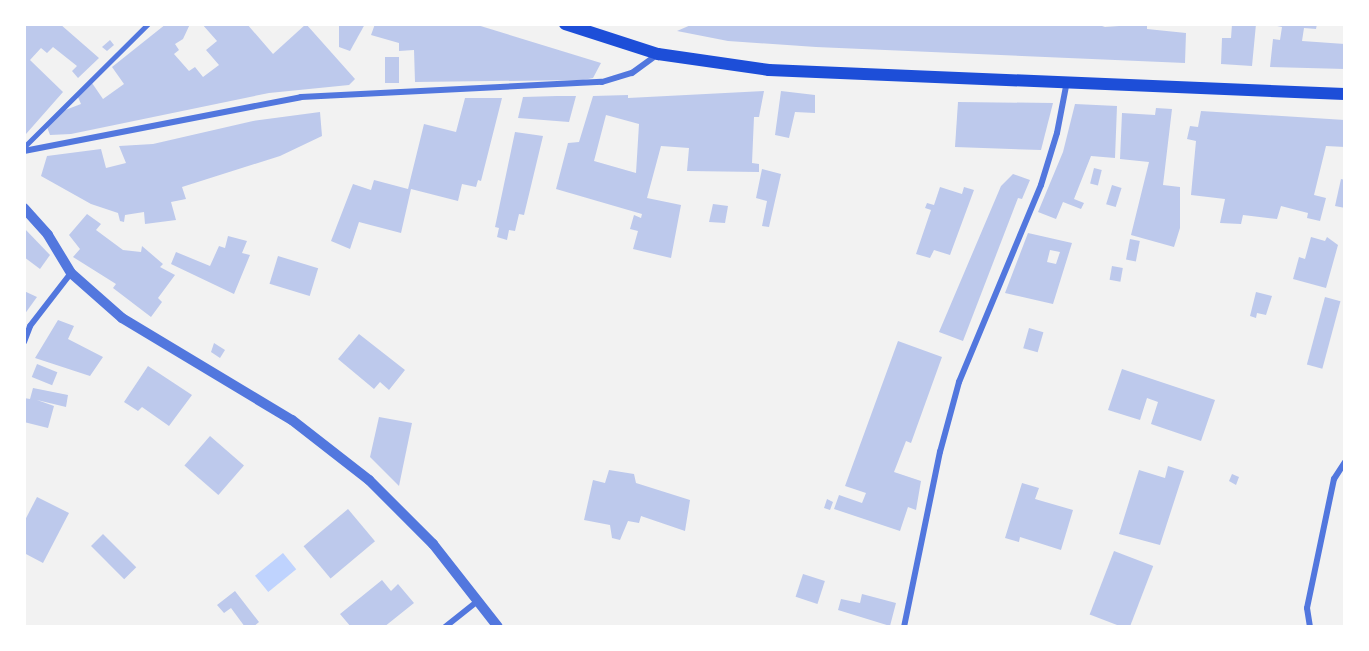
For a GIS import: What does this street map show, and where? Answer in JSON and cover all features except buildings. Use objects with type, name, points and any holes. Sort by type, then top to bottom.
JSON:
[{"type":"main road","points":[[565,24],[658,54],[769,70],[1345,94]]},
{"type":"street","points":[[24,149],[301,97],[602,82],[632,73],[658,54]]},
{"type":"street","points":[[904,627],[940,452],[959,382],[1041,185],[1057,133],[1066,81]]},
{"type":"street","points":[[24,208],[48,235],[70,273],[122,318],[292,420],[369,480],[433,543],[498,627]]},
{"type":"street","points":[[24,342],[30,326],[70,273]]},
{"type":"street","points":[[1311,627],[1307,608],[1334,479],[1345,462]]},
{"type":"street","points":[[445,627],[479,600]]},
{"type":"lane","points":[[24,149],[148,24]]},
{"type":"water","points":[[283,553],[296,569],[268,592],[255,576]]}]
